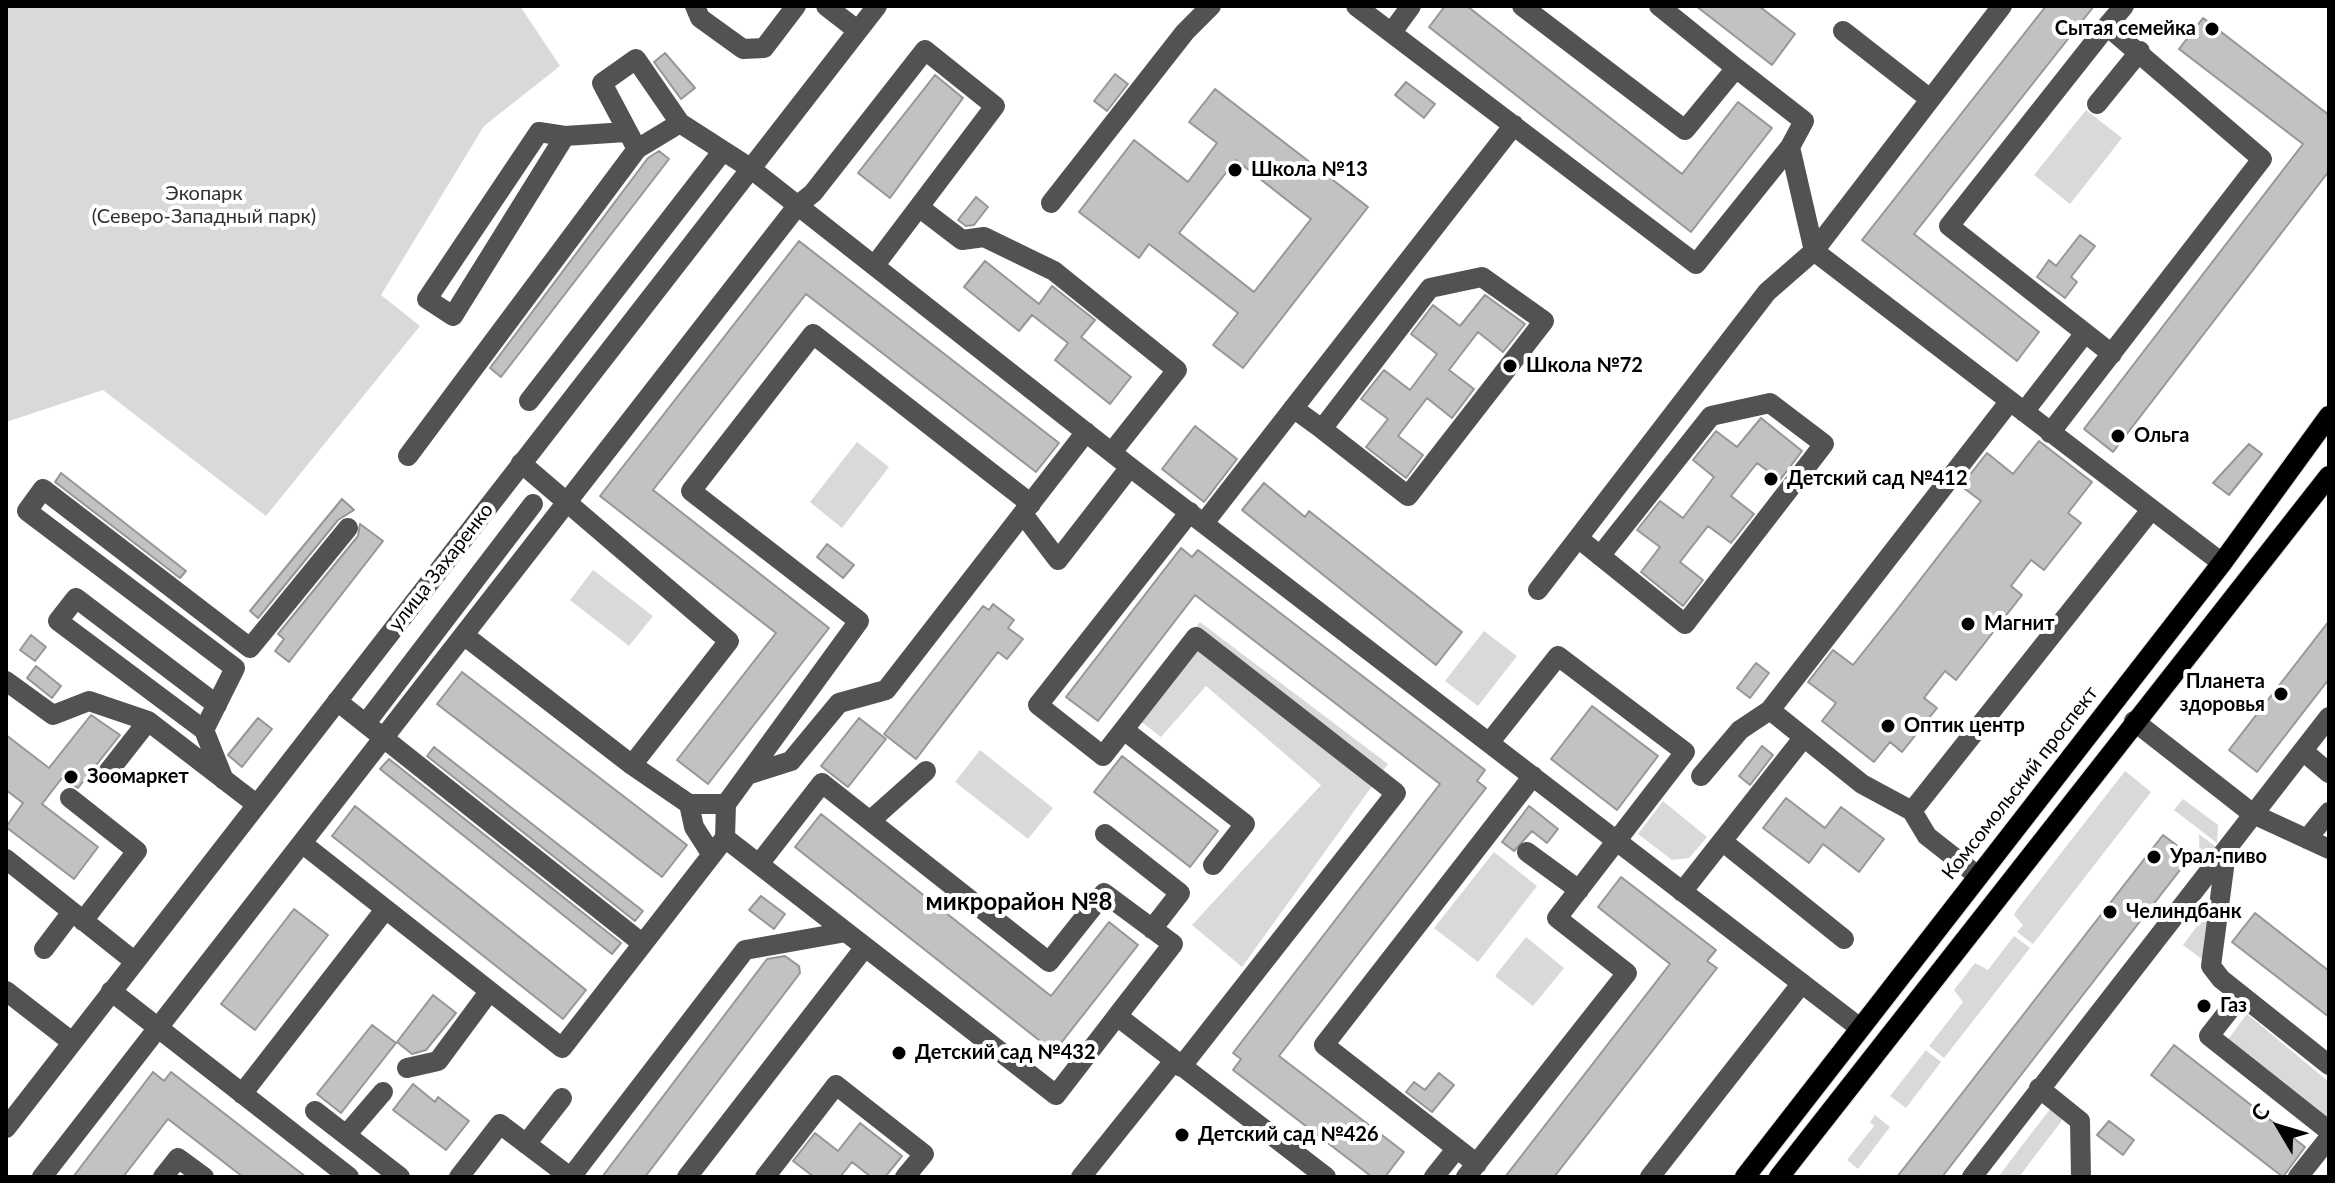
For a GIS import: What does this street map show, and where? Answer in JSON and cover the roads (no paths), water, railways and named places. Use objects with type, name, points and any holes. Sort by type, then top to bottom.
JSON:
[{"type":"main road","name":"Комсомольский проспект","points":[[1745,1177],[2222,563],[2329,416]]},
{"type":"main road","points":[[2298,513],[2284,513],[2280,505],[2302,473],[2308,444]]},
{"type":"main road","points":[[1779,1177],[2329,476]]},
{"type":"main road","points":[[2112,704],[2134,721]]},
{"type":"main road","points":[[2060,816],[2069,792],[2087,766],[2080,756],[2066,764]]},
{"type":"main road","points":[[1765,1177],[1805,1123],[1799,1116],[1789,1121]]},
{"type":"street","points":[[695,6],[700,18],[743,49],[764,48],[796,6]]},
{"type":"street","points":[[826,6],[857,30]]},
{"type":"street","name":"улица Захаренко","points":[[6,1128],[877,6]]},
{"type":"street","points":[[1051,203],[1185,32],[1211,6]]},
{"type":"street","points":[[1356,6],[1696,264],[1790,147],[1804,121],[1659,6]]},
{"type":"street","points":[[1392,32],[1411,6]]},
{"type":"street","points":[[1522,6],[1685,130],[1736,68]]},
{"type":"street","points":[[1538,590],[1767,292],[1814,251],[2002,6]]},
{"type":"street","points":[[2112,354],[1949,226],[2124,6]]},
{"type":"street","points":[[2050,433],[2262,159],[2140,51],[2107,26]]},
{"type":"street","points":[[1843,31],[1930,99]]},
{"type":"street","points":[[42,1177],[386,739],[798,205],[813,193],[925,50],[995,106],[875,265]]},
{"type":"street","points":[[2097,104],[2140,51]]},
{"type":"street","points":[[631,141],[602,83],[636,59],[680,123],[750,168],[1130,467],[1860,1028]]},
{"type":"street","points":[[565,136],[453,316],[427,299],[539,132],[631,141],[680,123]]},
{"type":"street","points":[[1081,1177],[1178,1064],[1396,793],[1196,637],[1103,756],[1038,705],[1293,408],[1514,125]]},
{"type":"street","points":[[408,456],[631,141]]},
{"type":"street","points":[[1790,147],[1814,251],[2222,563]]},
{"type":"street","points":[[529,401],[722,152]]},
{"type":"street","points":[[920,208],[962,240],[984,237],[1054,271],[1177,370],[1112,452]]},
{"type":"street","points":[[1293,408],[1408,496],[1544,321],[1482,277],[1430,288],[1322,429]]},
{"type":"street","points":[[1701,776],[1740,730],[1770,710],[2017,407],[2085,333]]},
{"type":"street","points":[[303,844],[384,911],[562,1048],[725,838],[726,804],[859,621],[691,491],[813,334],[1027,509],[1058,560],[1130,467]]},
{"type":"street","points":[[1578,538],[1600,556],[1685,624],[1824,444],[1770,403],[1711,416],[1600,556]]},
{"type":"street","points":[[747,775],[791,761],[839,703],[886,690],[1086,432]]},
{"type":"street","points":[[521,463],[729,641],[632,765]]},
{"type":"street","points":[[235,668],[27,511],[43,489],[250,648]]},
{"type":"street","points":[[366,723],[533,504]]},
{"type":"street","points":[[1912,811],[2151,510]]},
{"type":"street","points":[[204,730],[235,668],[348,528]]},
{"type":"street","points":[[217,705],[76,598],[58,621],[204,730],[224,780]]},
{"type":"street","points":[[465,636],[632,765],[689,804],[726,804]]},
{"type":"street","points":[[1489,743],[1558,656],[1685,752],[1557,918],[1627,973],[1472,1171],[1457,1148],[1324,1045],[1533,776]]},
{"type":"street","points":[[6,681],[53,715],[89,701],[148,721],[256,804]]},
{"type":"street","points":[[337,701],[643,944]]},
{"type":"street","points":[[1770,710],[1862,784],[1912,811],[1927,836],[1978,876]]},
{"type":"street","points":[[1972,1177],[2329,717]]},
{"type":"street","points":[[108,772],[148,721]]},
{"type":"street","points":[[2134,721],[2253,814],[2329,849]]},
{"type":"street","points":[[1124,730],[1245,824],[1213,865]]},
{"type":"street","points":[[1682,892],[1804,737]]},
{"type":"street","points":[[2303,751],[2329,773]]},
{"type":"street","points":[[871,820],[926,771]]},
{"type":"street","points":[[725,838],[1056,1095],[1173,944],[1104,893],[1049,962],[822,783],[759,864]]},
{"type":"street","points":[[44,949],[78,917],[137,851],[70,798]]},
{"type":"street","points":[[689,804],[694,827],[712,855]]},
{"type":"street","points":[[2307,839],[2329,812]]},
{"type":"street","points":[[1105,834],[1180,893],[1152,929]]},
{"type":"street","points":[[1722,841],[1844,939]]},
{"type":"street","points":[[2227,849],[2211,966],[2241,995],[2329,1065]]},
{"type":"street","points":[[1527,852],[1579,890]]},
{"type":"street","points":[[6,859],[134,961]]},
{"type":"street","points":[[242,1094],[384,911]]},
{"type":"street","points":[[459,1177],[500,1124],[570,1177],[745,950],[846,932]]},
{"type":"street","points":[[687,1177],[865,947]]},
{"type":"street","points":[[1650,1177],[1802,983]]},
{"type":"street","points":[[6,991],[72,1042]]},
{"type":"street","points":[[111,991],[349,1177]]},
{"type":"street","points":[[407,1068],[438,1061],[489,992]]},
{"type":"street","points":[[2241,995],[2209,1036],[2329,1131]]},
{"type":"street","points":[[1117,1016],[1326,1177]]},
{"type":"street","points":[[765,1177],[836,1085],[924,1154],[905,1177]]},
{"type":"street","points":[[2039,1088],[2080,1121],[2081,1177]]},
{"type":"street","points":[[346,1135],[383,1092]]},
{"type":"street","points":[[526,1144],[562,1098]]},
{"type":"street","points":[[315,1111],[400,1177]]},
{"type":"street","points":[[2298,1177],[2329,1138]]},
{"type":"street","points":[[1434,1177],[1457,1148]]},
{"type":"street","points":[[163,1177],[178,1158],[204,1177]]},
{"type":"place","name":"Сытая семейка","points":[[2212,29]]},
{"type":"place","name":"Школа №13","points":[[1235,170]]},
{"type":"place","name":"Школа №72","points":[[1510,366]]},
{"type":"place","name":"Ольга","points":[[2118,436]]},
{"type":"place","name":"Детский сад №412","points":[[1771,479]]},
{"type":"place","name":"Магнит","points":[[1968,624]]},
{"type":"place","name":"Планета здоровья","points":[[2281,694]]},
{"type":"place","name":"Оптик центр","points":[[1888,726]]},
{"type":"place","name":"Зоомаркет","points":[[71,777]]},
{"type":"place","name":"Урал-пиво","points":[[2154,857]]},
{"type":"place","name":"Челиндбанк","points":[[2110,912]]},
{"type":"place","name":"Газ","points":[[2204,1006]]},
{"type":"place","name":"Детский сад №432","points":[[899,1053]]},
{"type":"place","name":"Детский сад №426","points":[[1182,1135]]},
{"type":"district","name":"микрорайон №8","points":[[1019,902]]},
{"type":"park label","name":"Экопарк (Северо-Западный парк)","points":[[204,206]]}]
